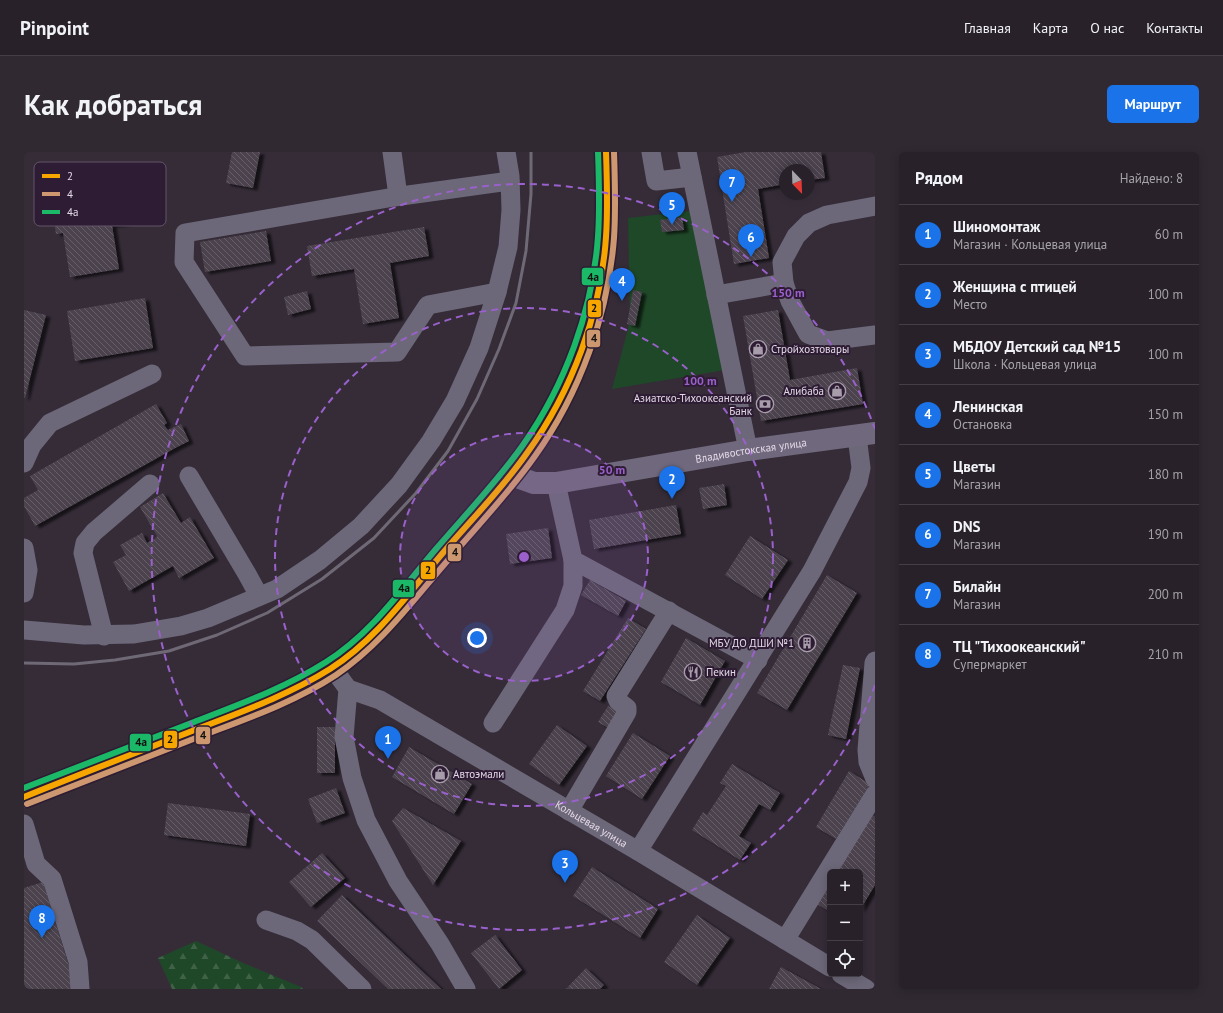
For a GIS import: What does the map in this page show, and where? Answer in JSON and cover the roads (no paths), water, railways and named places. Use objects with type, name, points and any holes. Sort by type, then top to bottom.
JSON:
[{"type":"main road","points":[[24,797],[258,705],[303,684],[332,667],[356,649],[391,615],[511,475],[532,447],[554,412],[571,379],[584,341],[597,294],[605,251],[608,200],[606,152]]},
{"type":"main road","name":"Владивостокская улица","points":[[511,475],[534,483],[556,483],[748,450],[866,435]]},
{"type":"street","points":[[392,152],[398,196]]},
{"type":"street","points":[[24,630],[104,636],[134,634],[181,626],[208,618],[277,589],[320,560],[361,526],[399,485],[431,442],[455,401],[479,348],[497,292],[508,247],[511,210],[510,181],[506,152]]},
{"type":"street","points":[[651,152],[656,181],[692,177]]},
{"type":"street","points":[[687,152],[748,450]]},
{"type":"street","points":[[497,292],[428,305],[397,352],[245,356],[184,262],[185,233],[398,196],[510,181]]},
{"type":"street","points":[[875,206],[827,215],[809,223],[796,236],[782,262],[784,283],[790,301],[808,334],[827,341],[875,335]]},
{"type":"street","points":[[716,295],[784,283]]},
{"type":"street","points":[[24,464],[32,445],[50,423],[152,374]]},
{"type":"street","points":[[638,851],[758,660],[812,570],[858,482],[866,435]]},
{"type":"street","points":[[189,476],[248,574],[259,596]]},
{"type":"street","points":[[493,723],[565,610],[573,586],[573,560],[556,483]]},
{"type":"street","points":[[104,636],[83,553],[85,543],[94,532],[150,484]]},
{"type":"street","points":[[24,548],[28,570],[24,593]]},
{"type":"street","points":[[573,560],[758,660]]},
{"type":"street","points":[[569,811],[627,712],[627,708],[618,701],[616,696],[669,611]]},
{"type":"street","points":[[875,661],[867,750],[868,762],[875,779]]},
{"type":"street","points":[[332,667],[348,689],[344,737],[352,778],[366,820],[398,881],[440,944],[466,989]]},
{"type":"street","name":"Кольцевая улица","points":[[348,689],[380,700],[638,851],[827,965]]},
{"type":"street","points":[[785,940],[875,794]]},
{"type":"street","points":[[24,824],[30,866],[52,879],[78,962],[80,989]]},
{"type":"street","points":[[266,920],[297,930],[312,940],[362,989]]},
{"type":"street","points":[[846,977],[866,989]]},
{"type":"railway","points":[[24,663],[74,664],[115,660],[169,651],[217,635],[267,613],[322,579],[374,538],[416,493],[448,451],[477,399],[499,349],[516,303],[526,251],[531,194],[531,152]]},
{"type":"place","name":"Билайн","points":[[732,202]]},
{"type":"place","name":"Цветы","points":[[672,225]]},
{"type":"place","name":"DNS","points":[[751,257]]},
{"type":"place","name":"Ленинская","points":[[622,301]]},
{"type":"place","name":"Стройхозтовары","points":[[758,349]]},
{"type":"place","name":"Алибаба","points":[[837,391]]},
{"type":"place","name":"Азиатско-Тихоокеанский Банк","points":[[765,404]]},
{"type":"place","name":"Женщина с птицей","points":[[672,499]]},
{"type":"place","name":"МБУ ДО ДШИ №1","points":[[807,643]]},
{"type":"place","name":"Пекин","points":[[693,672]]},
{"type":"place","name":"Шиномонтаж","points":[[388,759]]},
{"type":"place","name":"Автоэмали","points":[[440,774]]},
{"type":"place","name":"МБДОУ Детский сад №15","points":[[565,883]]},
{"type":"place","name":"ТЦ \"Тихоокеанский\"","points":[[42,938]]}]
